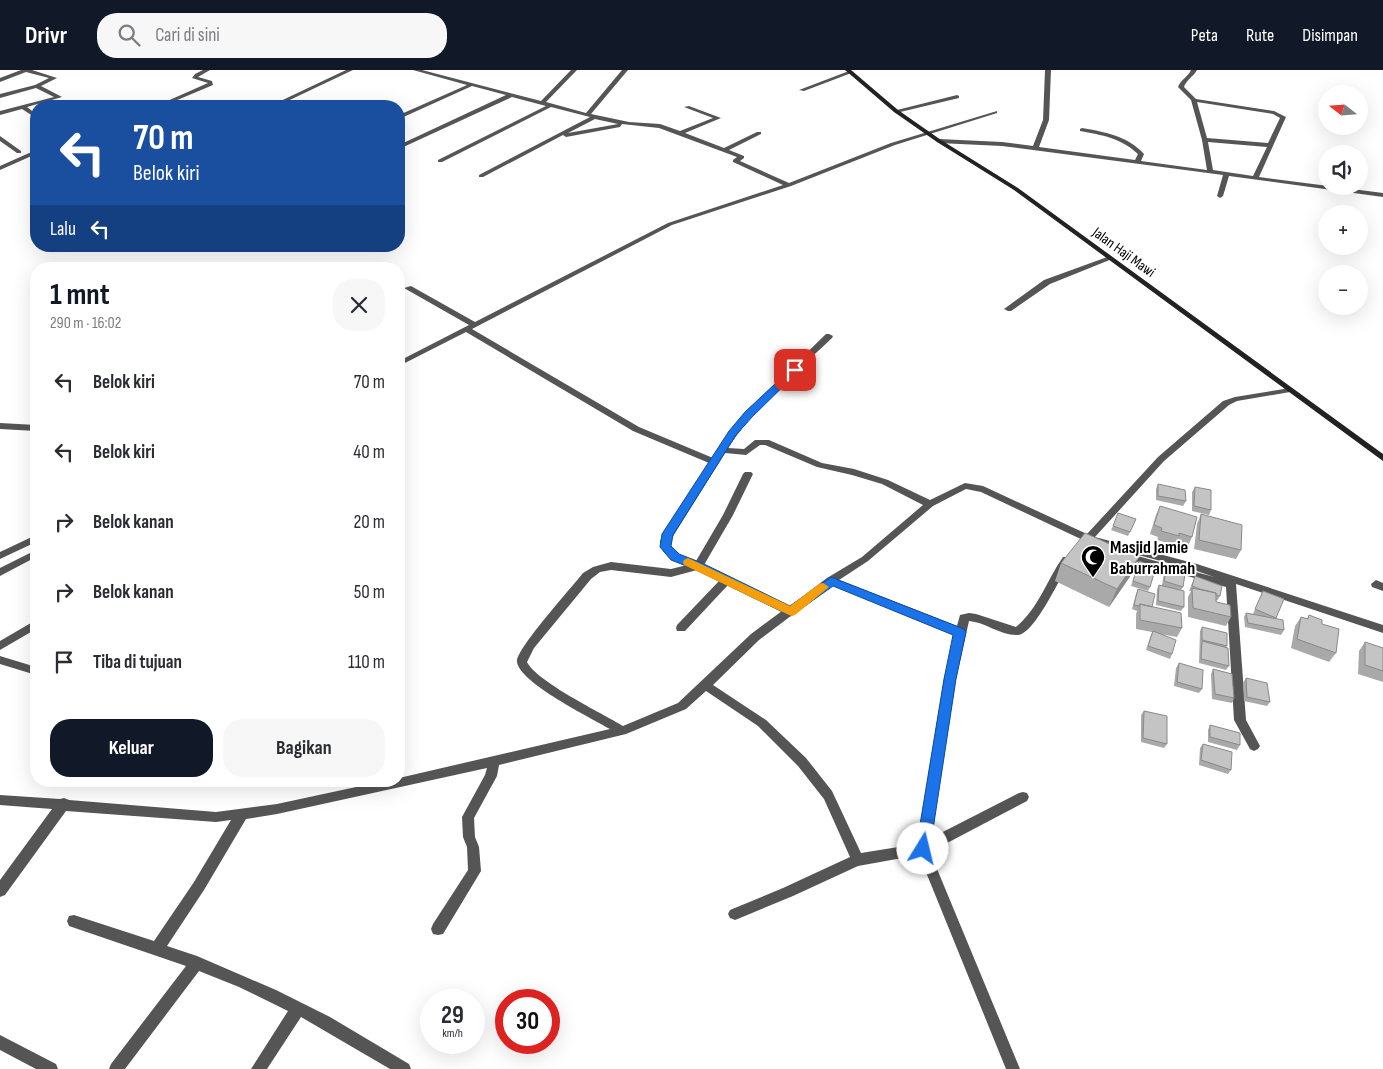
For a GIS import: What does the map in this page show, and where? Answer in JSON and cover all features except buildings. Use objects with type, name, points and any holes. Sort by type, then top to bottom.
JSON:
[{"type":"street","points":[[0,80],[26,70],[54,78],[37,86],[0,96]]},
{"type":"street","points":[[172,100],[211,84],[210,82],[195,78],[207,70]]},
{"type":"street","points":[[286,100],[350,70]]},
{"type":"street","points":[[416,70],[594,117],[629,124],[660,126],[742,157],[735,161]]},
{"type":"street","points":[[542,103],[574,70]]},
{"type":"street","points":[[587,115],[626,70]]},
{"type":"street","points":[[1035,149],[1046,120],[1048,70]]},
{"type":"street","points":[[1194,70],[1191,76],[1183,81],[1181,86],[1183,91],[1194,100],[1283,116],[1255,178]]},
{"type":"street","points":[[802,90],[849,71]]},
{"type":"street","name":"Jalan Haji Mawi","points":[[849,71],[896,111],[928,134],[1016,189],[1383,458]]},
{"type":"street","points":[[405,114],[471,84]]},
{"type":"street","points":[[37,86],[59,97],[48,100]]},
{"type":"street","points":[[405,144],[510,95]]},
{"type":"street","points":[[896,111],[957,97]]},
{"type":"street","points":[[1194,100],[1205,140],[1210,172]]},
{"type":"street","points":[[0,113],[30,105]]},
{"type":"street","points":[[440,160],[551,105]]},
{"type":"street","points":[[23,107],[30,112]]},
{"type":"street","points":[[681,133],[718,118],[688,107]]},
{"type":"street","points":[[405,361],[670,224],[789,185],[844,162],[995,112]]},
{"type":"street","points":[[481,176],[594,117]]},
{"type":"street","points":[[544,143],[568,134],[629,124]]},
{"type":"street","points":[[1082,130],[1116,137],[1129,144],[1141,154],[1137,163]]},
{"type":"street","points":[[664,132],[789,185]]},
{"type":"street","points":[[724,150],[759,133]]},
{"type":"street","points":[[0,138],[19,152]]},
{"type":"street","points":[[1205,140],[1270,144]]},
{"type":"street","points":[[939,141],[1002,144],[1383,195]]},
{"type":"street","points":[[0,168],[30,155]]},
{"type":"street","points":[[1220,196],[1227,174]]},
{"type":"street","points":[[1008,309],[1047,282],[1110,258]]},
{"type":"street","points":[[408,288],[475,325]]},
{"type":"street","points":[[466,329],[636,429],[714,462]]},
{"type":"street","points":[[791,612],[698,566],[675,557],[665,547],[665,541],[714,462],[741,423],[829,336]]},
{"type":"street","points":[[1088,539],[1161,459],[1226,403],[1235,399],[1290,390]]},
{"type":"street","points":[[0,426],[30,428]]},
{"type":"street","points":[[723,450],[746,452],[758,442],[766,442],[820,464],[885,482],[930,504]]},
{"type":"street","points":[[622,731],[611,722],[539,682],[523,667],[524,655],[530,645],[593,571],[611,566],[672,573],[698,566],[722,527],[748,474]]},
{"type":"street","points":[[405,781],[622,731],[682,706],[755,637],[831,581],[865,559],[930,504],[965,486],[974,486],[1088,539],[1193,566],[1230,582]]},
{"type":"street","points":[[0,556],[30,541]]},
{"type":"street","points":[[1013,1069],[923,849],[950,679],[960,632],[966,616],[973,616],[1008,630],[1018,631],[1038,608],[1059,568],[1080,544],[1103,548],[1230,582],[1383,629]]},
{"type":"street","points":[[0,572],[30,556]]},
{"type":"street","points":[[681,628],[726,580]]},
{"type":"street","points":[[831,581],[960,632]]},
{"type":"street","points":[[1230,582],[1240,720],[1254,746]]},
{"type":"street","points":[[0,646],[30,628]]},
{"type":"street","points":[[0,660],[30,669]]},
{"type":"street","points":[[705,685],[762,722],[802,762],[828,795],[854,848],[857,860]]},
{"type":"street","points":[[438,930],[475,871],[473,847],[469,837],[468,817],[491,776],[494,760]]},
{"type":"street","points":[[0,800],[64,803],[216,817],[277,809],[381,787]]},
{"type":"street","points":[[734,914],[788,892],[857,860],[923,849],[1023,797]]},
{"type":"street","points":[[0,891],[64,803]]},
{"type":"street","points":[[158,948],[200,886],[242,814]]},
{"type":"street","points":[[74,921],[158,948],[197,963],[298,1008],[395,1067]]},
{"type":"street","points":[[116,1069],[197,963]]},
{"type":"street","points":[[258,1069],[298,1008]]},
{"type":"street","points":[[0,1042],[51,1069]]},
{"type":"slow traffic","points":[[688,562],[791,612],[823,587]]},
{"type":"place","name":"Masjid Jamie Baburrahmah","points":[[1093,578]]},
{"type":"route","points":[[795,370],[732,433],[668,534],[665,547],[675,557],[698,566],[791,612],[831,581],[960,632],[950,679],[923,849]]}]
